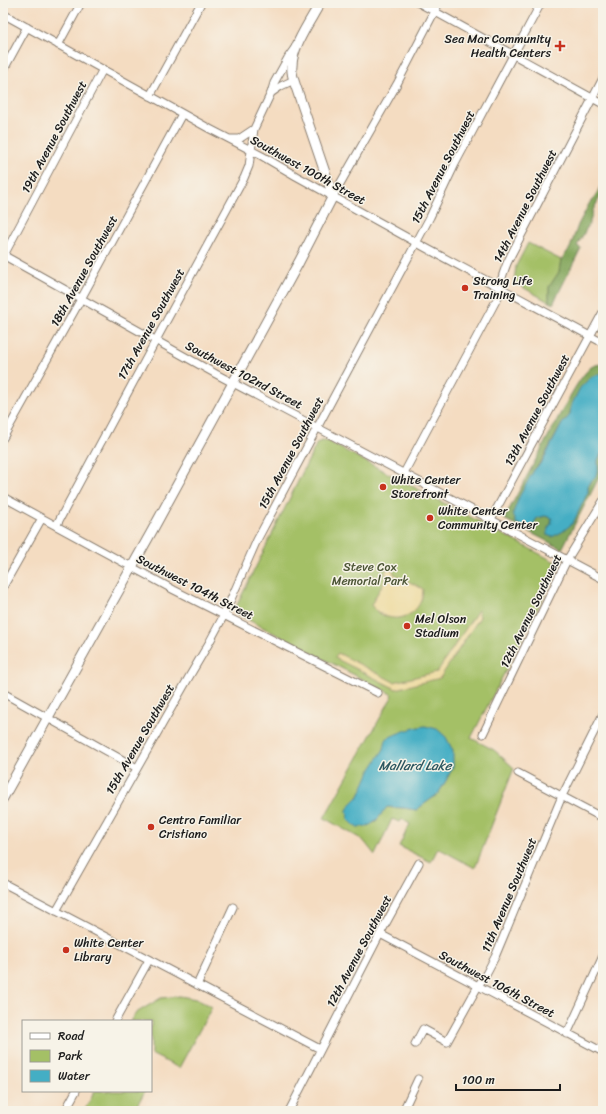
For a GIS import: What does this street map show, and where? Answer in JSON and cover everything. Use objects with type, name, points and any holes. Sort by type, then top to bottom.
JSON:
[{"type":"main road","name":"17th Avenue Southwest","points":[[320,3],[294,49],[292,73],[333,196]]},
{"type":"main road","points":[[3,798],[233,383],[333,196]]},
{"type":"street","points":[[58,45],[80,3]]},
{"type":"street","points":[[150,96],[201,3]]},
{"type":"street","points":[[419,3],[603,104]]},
{"type":"street","points":[[333,196],[393,90],[439,3]]},
{"type":"street","name":"15th Avenue Southwest","points":[[56,911],[224,615],[257,540],[416,242],[455,164],[541,3]]},
{"type":"street","name":"Southwest 100th Street","points":[[3,14],[499,288],[603,343]]},
{"type":"street","points":[[3,71],[27,27]]},
{"type":"street","name":"17th Avenue Southwest","points":[[56,526],[244,178],[249,166],[254,129],[278,74],[294,49]]},
{"type":"street","name":"19th Avenue Southwest","points":[[3,256],[103,70]]},
{"type":"street","name":"14th Avenue Southwest","points":[[404,473],[498,297],[499,288],[507,262],[603,78]]},
{"type":"street","points":[[271,93],[294,80]]},
{"type":"street","name":"18th Avenue Southwest","points":[[3,438],[182,114]]},
{"type":"street","points":[[230,139],[239,139],[254,129]]},
{"type":"street","name":"Southwest 102nd Street","points":[[3,256],[233,383],[603,579]]},
{"type":"street","name":"13th Avenue Southwest","points":[[491,519],[603,312]]},
{"type":"street","name":"Southwest 104th Street","points":[[3,497],[132,567],[378,693]]},
{"type":"street","name":"12th Avenue Southwest","points":[[483,734],[568,560],[603,501]]},
{"type":"street","points":[[3,587],[42,518]]},
{"type":"street","points":[[3,693],[137,768]]},
{"type":"street","name":"11th Avenue Southwest","points":[[415,1044],[423,1029],[447,1042],[486,974],[495,957],[562,796],[603,714]]},
{"type":"street","points":[[518,774],[603,818]]},
{"type":"street","name":"12th Avenue Southwest","points":[[289,1111],[380,934],[419,863]]},
{"type":"street","points":[[3,883],[320,1050]]},
{"type":"street","points":[[197,985],[233,907]]},
{"type":"street","name":"Southwest 106th Street","points":[[380,934],[603,1052]]},
{"type":"street","points":[[568,1034],[603,956]]},
{"type":"street","points":[[116,1020],[149,960]]},
{"type":"street","points":[[403,1111],[418,1079]]},
{"type":"street","points":[[65,1111],[75,1092]]},
{"type":"green space","points":[[603,181],[603,192],[593,210],[590,222],[577,246],[581,248],[553,304],[549,302],[549,287],[559,272],[561,260],[570,248],[578,225]]},
{"type":"green space","points":[[528,243],[561,260],[559,272],[549,287],[549,302],[514,282],[516,266]]},
{"type":"green space","points":[[603,364],[603,373],[591,377],[571,406],[570,415],[562,424],[541,462],[534,470],[532,530],[537,518],[545,516],[552,518],[551,524],[548,528],[588,492],[588,486],[598,469],[598,460],[603,450],[603,470],[562,549],[504,519],[569,397],[591,367]]},
{"type":"green space","name":"Steve Cox Memorial Park","points":[[327,441],[558,564],[558,569],[471,738],[494,750],[514,768],[475,868],[438,848],[431,862],[399,846],[410,824],[402,819],[400,822],[392,819],[375,855],[363,840],[324,818],[393,695],[239,615],[236,607],[317,443]],"holes":[[[387,739],[453,766],[438,794],[416,810],[386,807],[375,823],[351,804],[359,796],[384,749]]]},
{"type":"green space","points":[[180,996],[196,999],[212,1007],[179,1068],[152,1054],[152,1020],[131,1020],[136,1013],[161,998]]},
{"type":"green space","points":[[94,1092],[144,1092],[134,1111],[84,1111]]},
{"type":"sand","points":[[389,568],[393,570],[394,574],[423,589],[422,599],[417,607],[404,617],[387,617],[378,612],[371,605],[387,576],[385,573],[386,570]]},
{"type":"sand","points":[[478,610],[480,617],[440,678],[396,689],[335,658],[338,653],[394,682],[437,672]]},
{"type":"water","points":[[603,373],[603,450],[598,460],[598,469],[595,478],[588,486],[588,492],[573,523],[562,532],[552,537],[547,535],[552,518],[545,516],[537,518],[532,531],[516,523],[513,513],[519,497],[534,470],[542,462],[562,424],[570,415],[571,406],[580,388],[591,377]]},
{"type":"water","name":"Mallard Lake","points":[[425,726],[437,729],[446,737],[453,751],[453,766],[438,794],[416,810],[387,807],[371,825],[356,827],[348,819],[347,810],[359,796],[371,769],[384,749],[386,739],[396,734]]},
{"type":"place","name":"Sea Mar Community Health Centers","points":[[560,46]]},
{"type":"place","name":"Strong Life Training","points":[[465,288]]},
{"type":"place","name":"White Center Storefront","points":[[383,487]]},
{"type":"place","name":"White Center Community Center","points":[[430,518]]},
{"type":"place","name":"Mel Olson Stadium","points":[[407,626]]},
{"type":"place","name":"Centro Familiar Cristiano","points":[[151,827]]},
{"type":"place","name":"White Center Library","points":[[66,950]]}]
